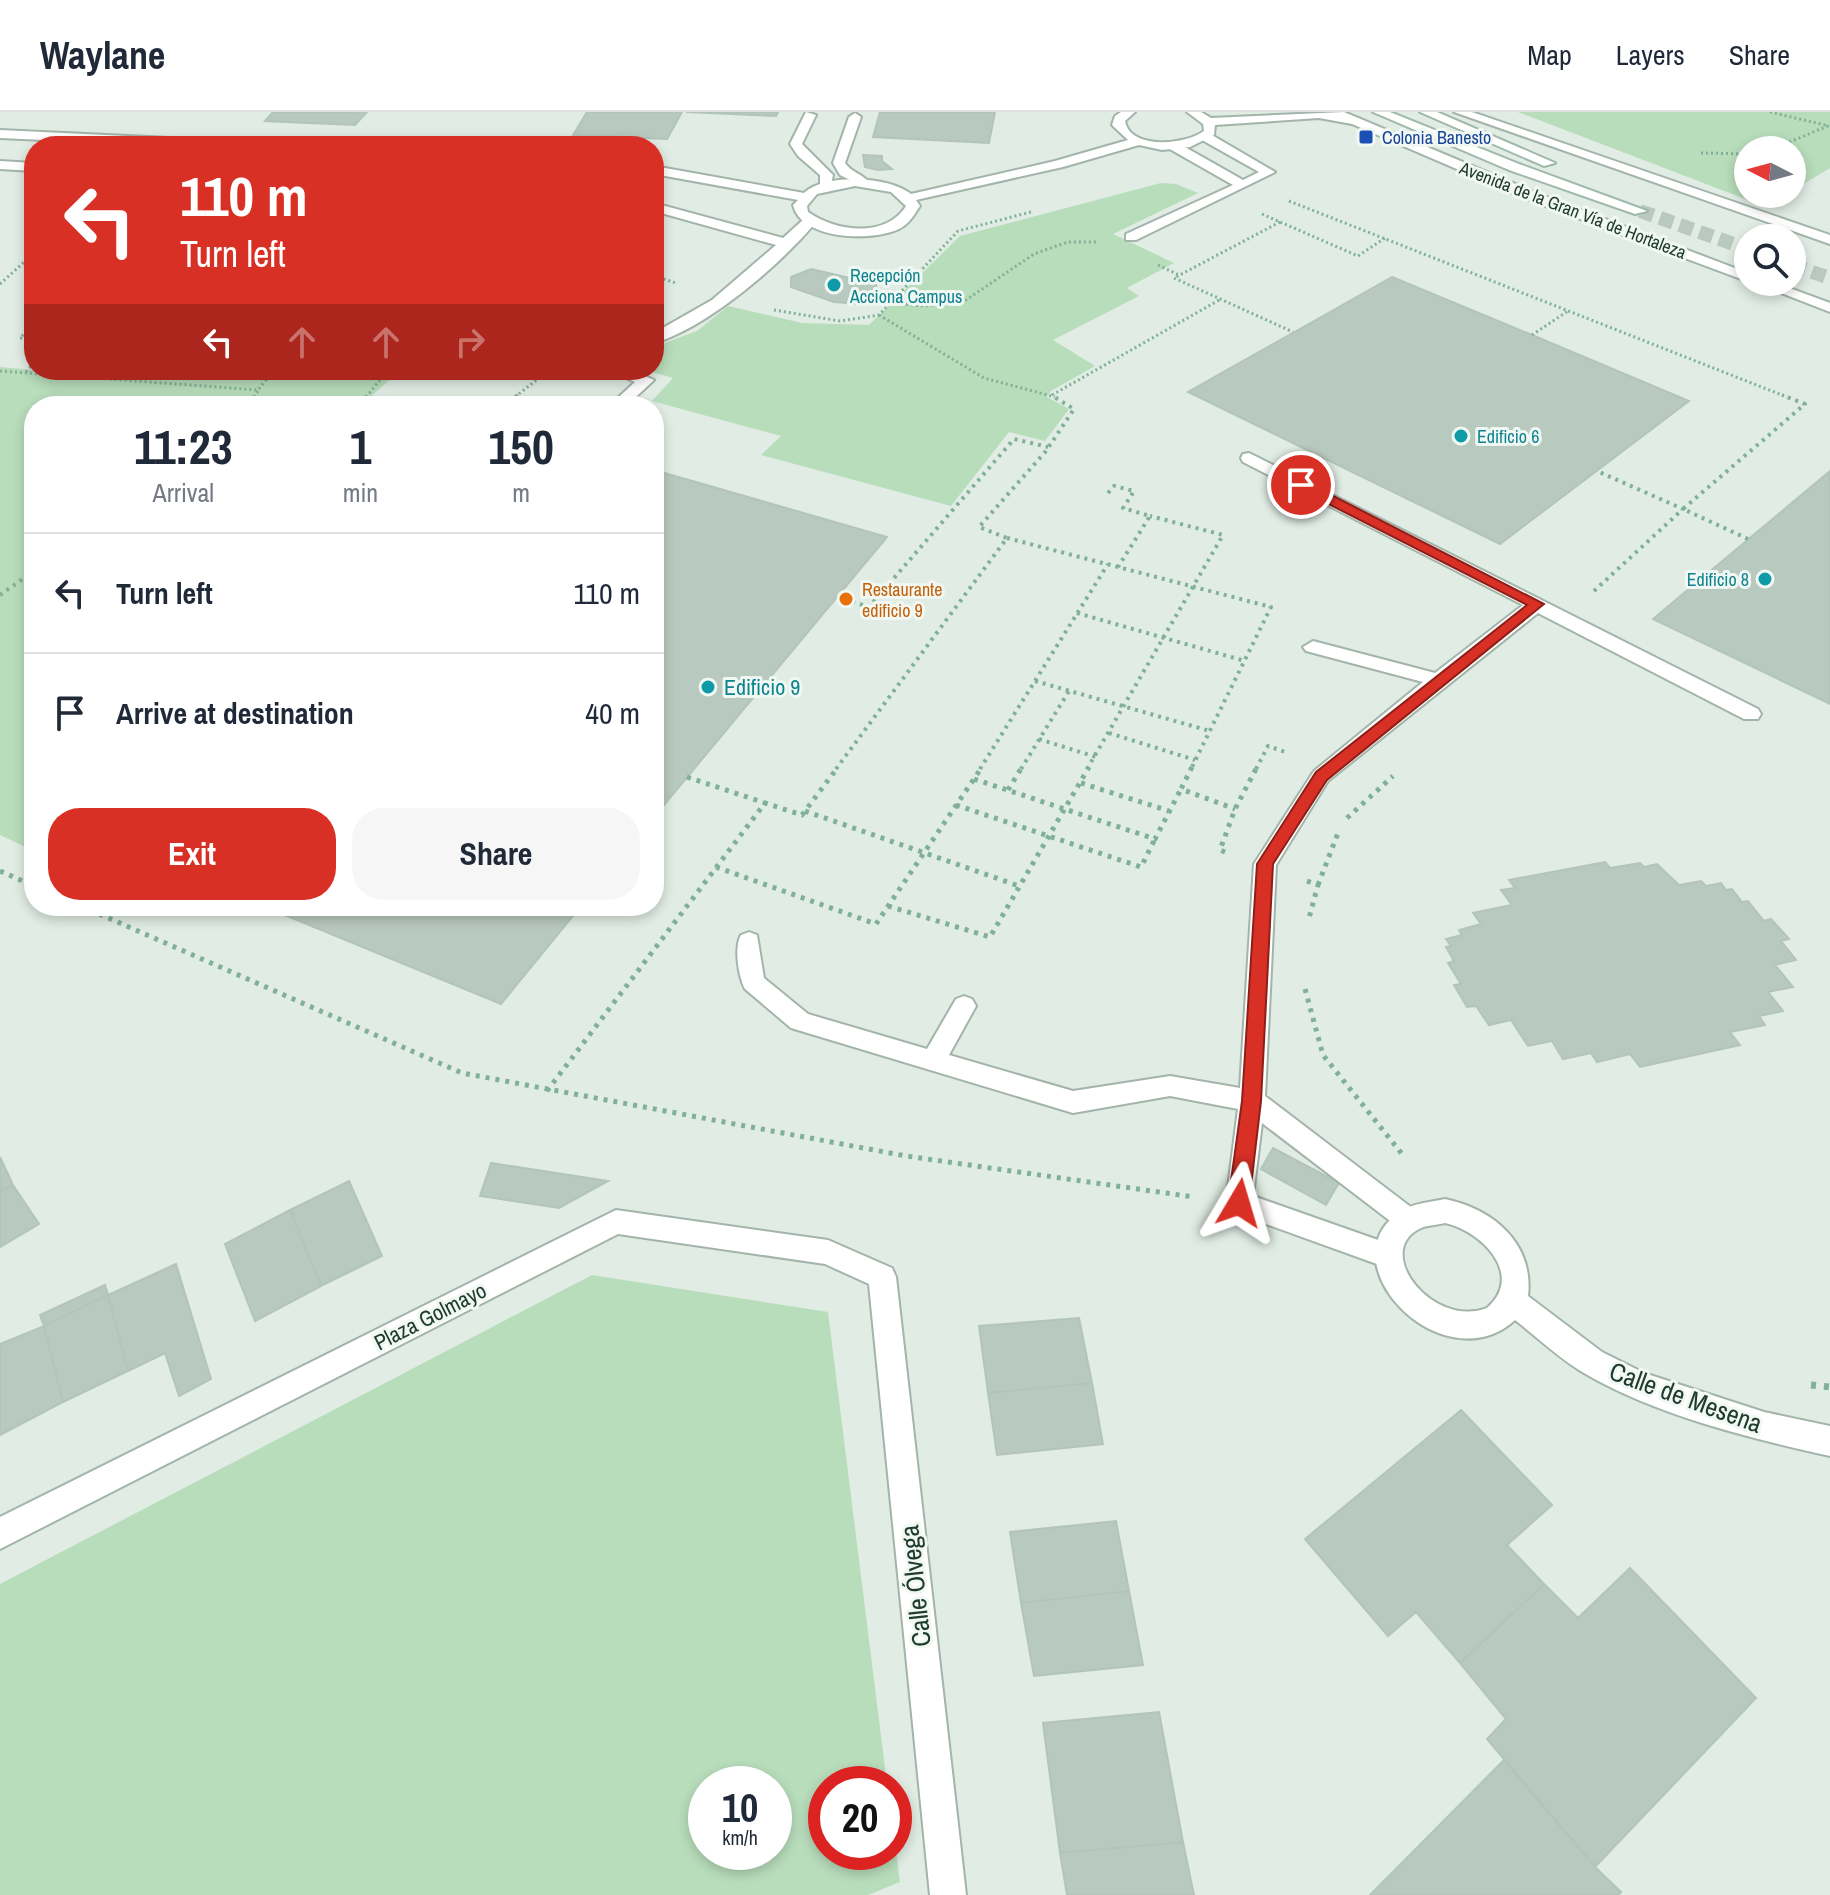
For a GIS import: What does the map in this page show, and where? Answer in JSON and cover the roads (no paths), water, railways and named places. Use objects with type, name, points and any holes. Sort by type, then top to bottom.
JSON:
[{"type":"street","points":[[1129,112],[1119,119],[1118,125],[1122,132],[1139,141],[1172,145],[1206,137],[1269,172],[1131,237]]},
{"type":"street","points":[[1193,112],[1209,122],[1211,127],[1206,137]]},
{"type":"street","name":"Avenida de la Gran Vía de Hortaleza","points":[[1334,112],[1534,197],[1734,273]]},
{"type":"street","name":"Avenida de la Gran Vía de Hortaleza","points":[[1379,112],[1514,167],[1646,208],[1426,112]]},
{"type":"street","points":[[1460,112],[1830,240]]},
{"type":"street","name":"Avenida de la Gran Vía de Hortaleza","points":[[1209,122],[1319,114],[1354,122]]},
{"type":"street","points":[[810,115],[796,144],[801,156],[820,165],[827,175],[825,186]]},
{"type":"street","points":[[855,117],[839,163],[845,172],[862,182],[903,194],[1044,167],[1139,141]]},
{"type":"street","points":[[903,194],[1122,132]]},
{"type":"street","points":[[0,134],[42,136]]},
{"type":"street","points":[[1172,145],[1243,185]]},
{"type":"street","points":[[0,165],[24,166]]},
{"type":"street","points":[[664,172],[805,197]]},
{"type":"street","points":[[862,182],[825,186],[805,197],[800,205],[802,214],[809,222],[837,231],[873,231],[902,221],[913,206],[903,194]]},
{"type":"street","points":[[664,210],[785,243]]},
{"type":"street","points":[[664,334],[682,328],[722,299],[809,222]]},
{"type":"street","points":[[1798,296],[1830,308]]},
{"type":"street","points":[[628,396],[646,380]]},
{"type":"street","points":[[1249,458],[1751,714]]},
{"type":"street","points":[[1388,1256],[1239,1203],[1252,1101],[1265,864],[1321,776],[1537,604]]},
{"type":"street","points":[[1313,647],[1439,680]]},
{"type":"street","points":[[749,941],[753,982],[800,1021],[1073,1102],[1170,1086],[1252,1101],[1407,1219]]},
{"type":"street","points":[[933,1061],[964,1006]]},
{"type":"street","points":[[1445,1211],[1466,1216],[1487,1227],[1504,1244],[1514,1263],[1517,1283],[1513,1301],[1503,1314],[1489,1323],[1472,1327],[1431,1318],[1414,1306],[1400,1291],[1391,1274],[1388,1256],[1396,1228],[1407,1219],[1424,1212],[1445,1211]]},
{"type":"street","name":"Plaza Golmayo","points":[[0,1533],[616,1222],[828,1252],[882,1277]]},
{"type":"street","name":"Calle Ólvega","points":[[882,1277],[948,1895]]},
{"type":"street","name":"Calle de Mesena","points":[[1513,1301],[1592,1362],[1638,1385],[1764,1427],[1830,1441]]},
{"type":"tunnel","points":[[1640,211],[1734,244]]},
{"type":"tunnel","points":[[1806,270],[1830,278]]},
{"type":"place","name":"Colonia Banesto","points":[[1366,137]]},
{"type":"place","name":"Recepción Acciona Campus","points":[[834,285]]},
{"type":"place","name":"Edificio 6","points":[[1461,436]]},
{"type":"place","name":"Edificio 8","points":[[1765,579]]},
{"type":"place","name":"Restaurante edificio 9","points":[[846,599]]},
{"type":"place","name":"Edificio 9","points":[[708,687]]}]
